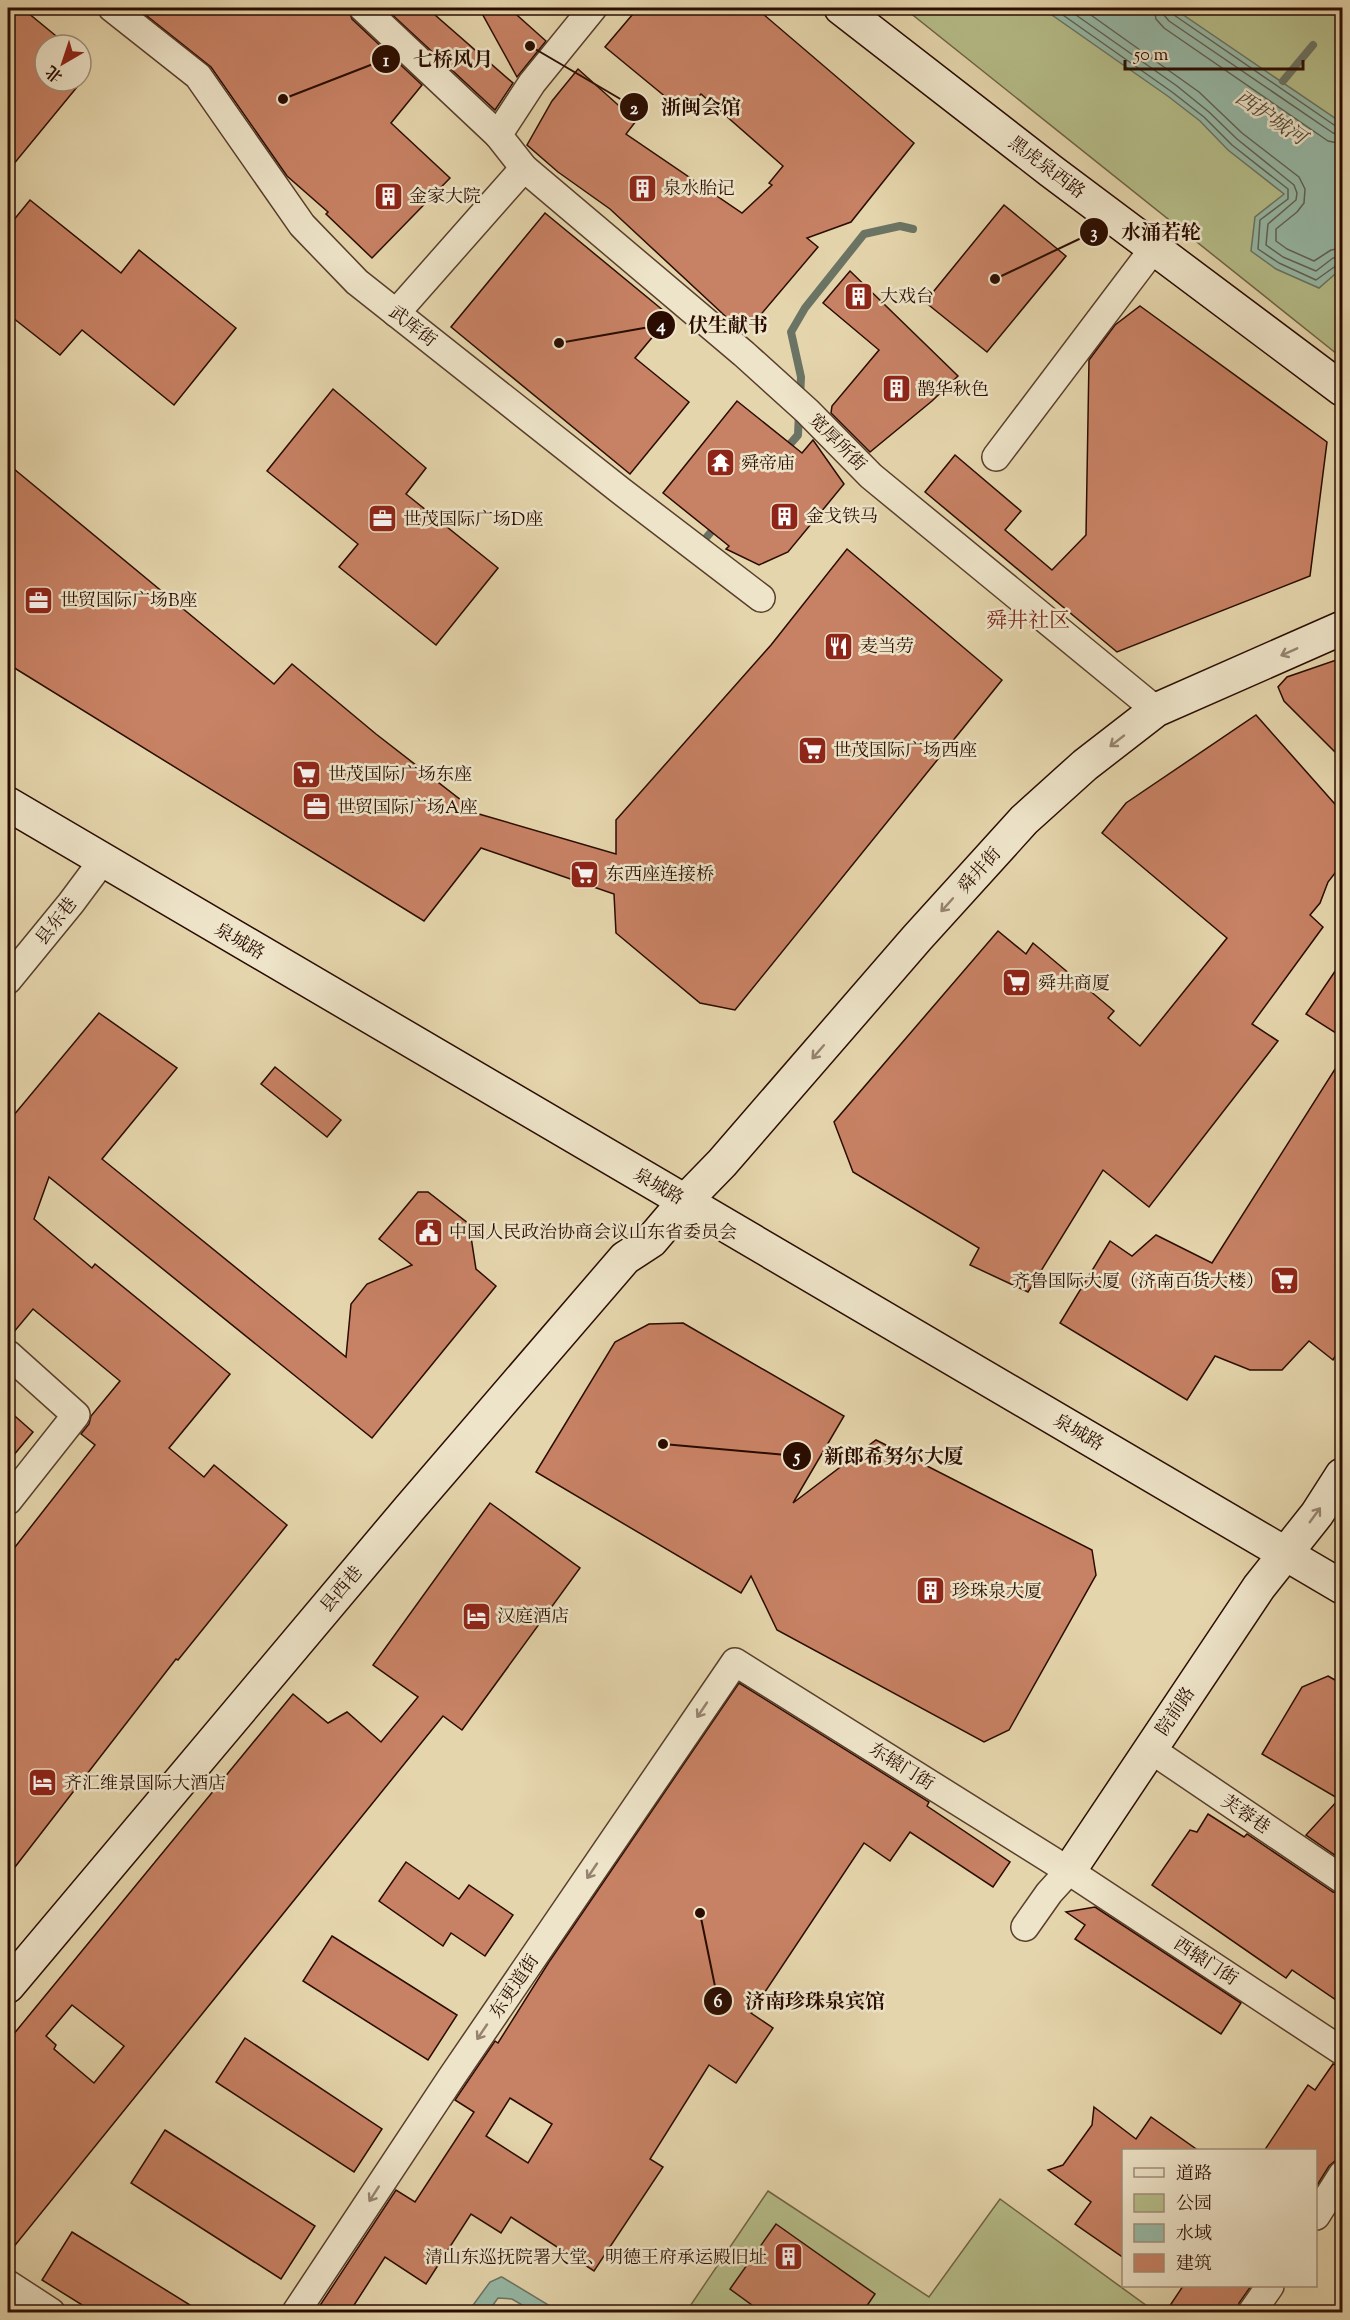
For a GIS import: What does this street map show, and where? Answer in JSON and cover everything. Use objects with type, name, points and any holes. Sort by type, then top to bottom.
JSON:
[{"type":"main road","name":"黑虎泉西路","points":[[841,8],[1051,171],[1342,389]]},
{"type":"main road","name":"舜井街","points":[[685,1201],[722,1163],[917,938],[1024,820],[1085,765],[1156,710],[1342,628]]},
{"type":"main road","name":"泉城路","points":[[8,804],[1342,1587]]},
{"type":"main road","name":"县西巷","points":[[8,1986],[394,1527],[625,1258],[651,1241],[685,1201]]},
{"type":"main road","name":"院前路","points":[[1069,1871],[1259,1587],[1317,1514],[1342,1475]]},
{"type":"street","name":"武库街","points":[[112,8],[198,76],[302,225],[357,282],[621,491],[761,598]]},
{"type":"street","points":[[363,8],[498,135],[532,83],[593,8]]},
{"type":"street","name":"宽厚所街","points":[[498,135],[524,168],[786,392],[871,476],[1156,710]]},
{"type":"street","points":[[396,313],[524,168]]},
{"type":"street","points":[[996,458],[1154,248]]},
{"type":"street","name":"县东巷","points":[[8,980],[103,860]]},
{"type":"street","points":[[8,1354],[76,1415],[8,1501]]},
{"type":"street","name":"东辕门街","points":[[735,1662],[1069,1871]]},
{"type":"street","name":"东更道街","points":[[296,2313],[451,2078],[735,1662]]},
{"type":"street","name":"芙蓉巷","points":[[1150,1749],[1342,1879]]},
{"type":"street","points":[[1025,1927],[1049,1893],[1069,1871]]},
{"type":"street","name":"西辕门街","points":[[1069,1871],[1342,2051]]},
{"type":"street","points":[[1317,2214],[1342,2175]]},
{"type":"street","points":[[8,2284],[51,2313]]},
{"type":"street","points":[[1252,2313],[1269,2287]]},
{"type":"green space","points":[[904,8],[1342,8],[1342,358]]},
{"type":"green space","points":[[768,2191],[929,2297],[1000,2199],[1147,2306],[1143,2312],[686,2312]]},
{"type":"water","name":"西护城河","points":[[1042,8],[1173,8],[1342,123],[1342,268],[1319,288],[1276,269],[1251,251],[1255,217],[1284,194],[1228,150],[1200,121],[1169,97]]},
{"type":"water","points":[[502,2277],[560,2312],[534,2312],[512,2299],[498,2298],[488,2312],[468,2312],[490,2282]]},
{"type":"building","points":[[8,8],[22,8],[52,33],[33,33],[33,93],[72,93],[8,171]]},
{"type":"building","points":[[137,8],[348,8],[352,19],[422,85],[391,123],[450,178],[372,258],[326,214],[328,212],[287,176],[211,67]]},
{"type":"building","points":[[385,8],[427,8],[513,83],[495,110]]},
{"type":"building","points":[[479,8],[509,8],[546,41],[517,77]]},
{"type":"building","points":[[638,8],[756,8],[914,143],[851,222],[807,238],[818,247],[752,325],[738,328],[610,209],[558,172],[527,145],[552,101],[578,69],[636,121],[626,134],[742,213],[772,185],[769,183],[783,166],[701,94],[684,112],[605,47]]},
{"type":"building","points":[[30,200],[121,273],[139,250],[236,328],[174,405],[82,330],[60,355],[8,314],[8,227]]},
{"type":"building","points":[[1004,205],[1066,256],[987,352],[925,302]]},
{"type":"building","points":[[545,213],[670,316],[635,358],[689,402],[630,474],[451,327]]},
{"type":"building","name":"鹊华秋色","points":[[850,271],[958,376],[932,401],[870,452],[831,413],[832,406],[879,350],[823,303]]},
{"type":"building","points":[[1140,306],[1327,442],[1310,576],[1117,652],[925,492],[955,455],[1021,511],[1005,530],[1052,570],[1086,535],[1089,360],[1115,325]]},
{"type":"building","name":"世茂国际广场D座","points":[[333,389],[426,468],[406,494],[498,568],[436,645],[339,567],[358,544],[267,471]]},
{"type":"building","points":[[737,401],[802,453],[813,440],[844,484],[788,552],[759,565],[726,549],[729,546],[663,493]]},
{"type":"building","points":[[8,464],[274,684],[292,664],[376,734],[479,814],[616,854],[616,820],[771,645],[847,549],[1002,680],[735,1010],[700,1003],[616,933],[614,894],[481,848],[424,921],[8,664]]},
{"type":"building","points":[[1342,658],[1342,759],[1284,701],[1278,687],[1287,677]]},
{"type":"building","name":"舜井商厦","points":[[1256,715],[1342,812],[1342,864],[1328,882],[1320,903],[1310,915],[1323,927],[1252,1024],[1278,1041],[1149,1207],[1103,1170],[1028,1292],[970,1265],[979,1248],[853,1172],[834,1122],[998,931],[1026,954],[1033,943],[1114,1011],[1108,1018],[1140,1046],[1227,938],[1102,833],[1126,803]]},
{"type":"building","points":[[1342,961],[1342,1037],[1306,1014]]},
{"type":"building","points":[[99,1013],[177,1068],[102,1159],[346,1357],[351,1304],[367,1284],[412,1265],[379,1239],[418,1192],[428,1192],[469,1224],[476,1269],[496,1286],[372,1438],[49,1177],[34,1219],[92,1268],[95,1264],[230,1374],[169,1448],[204,1477],[214,1465],[287,1525],[178,1660],[176,1659],[8,1876],[8,1556],[95,1445],[81,1434],[89,1424],[91,1416],[120,1381],[33,1309],[8,1339],[8,1122]]},
{"type":"building","name":"齐鲁国际大厦（济南百货大楼）","points":[[1342,1058],[1342,1345],[1333,1360],[1309,1341],[1282,1370],[1250,1370],[1215,1356],[1187,1400],[1060,1323],[1110,1241],[1132,1256],[1156,1235],[1212,1263]]},
{"type":"building","points":[[275,1067],[341,1120],[327,1137],[261,1084]]},
{"type":"building","points":[[683,1323],[844,1416],[793,1503],[876,1440],[1092,1550],[1096,1575],[1009,1730],[984,1742],[777,1630],[751,1576],[741,1593],[536,1472],[615,1342],[649,1324]]},
{"type":"building","points":[[8,1410],[33,1432],[8,1462]]},
{"type":"building","points":[[490,1503],[580,1568],[462,1730],[443,1716],[8,2254],[8,2041],[293,1694],[328,1723],[347,1712],[381,1742],[418,1697],[373,1665]],"holes":[[[72,2005],[124,2046],[94,2083],[54,2049],[56,2045],[46,2036]]]},
{"type":"building","points":[[1328,1676],[1342,1684],[1342,1860],[1306,1835],[1339,1799],[1262,1754],[1302,1687]]},
{"type":"building","points":[[739,1683],[929,1802],[927,1806],[1010,1862],[993,1887],[910,1832],[890,1861],[864,1843],[751,2013],[773,2028],[736,2083],[709,2065],[650,2159],[663,2167],[594,2271],[511,2217],[501,2233],[471,2214],[426,2284],[385,2257],[349,2313],[315,2313],[396,2190],[415,2202],[474,2112],[455,2100],[495,2041],[498,2043],[549,1962]],"holes":[[[510,2098],[552,2124],[528,2163],[486,2136]]]},
{"type":"building","points":[[1208,1814],[1244,1837],[1247,1834],[1333,1892],[1342,1894],[1342,2004],[1292,1970],[1286,1978],[1152,1885],[1190,1830],[1197,1832]]},
{"type":"building","points":[[406,1862],[459,1899],[469,1885],[513,1915],[485,1956],[451,1933],[443,1946],[379,1901]]},
{"type":"building","points":[[1095,1907],[1241,2003],[1221,2034],[1075,1939],[1085,1925],[1066,1912]]},
{"type":"building","points":[[332,1936],[457,2015],[428,2060],[303,1981]]},
{"type":"building","points":[[245,2038],[382,2129],[354,2172],[216,2082]]},
{"type":"building","points":[[1333,2064],[1342,2067],[1342,2159],[1329,2166],[1317,2185],[1317,2149],[1265,2149],[1308,2085],[1315,2090]]},
{"type":"building","points":[[1094,2107],[1136,2139],[1151,2117],[1196,2149],[1122,2149],[1122,2257],[1075,2224],[1091,2202],[1048,2170],[1063,2165],[1092,2125]]},
{"type":"building","points":[[165,2130],[315,2226],[281,2279],[131,2183]]},
{"type":"building","name":"清山东巡抚院署大堂、明德王府承运殿旧址","points":[[776,2224],[875,2294],[862,2313],[763,2313],[730,2289]]},
{"type":"building","points":[[72,2232],[203,2313],[95,2313],[42,2280]]},
{"type":"building","points":[[1182,2287],[1250,2287],[1239,2303],[1237,2313],[1165,2313]]},
{"type":"waterway","points":[[1283,81],[1313,45]]},
{"type":"waterway","points":[[800,397],[801,377],[791,332],[805,308],[864,234],[900,226],[913,229]]},
{"type":"waterway","points":[[784,451],[798,435],[799,412]]},
{"type":"waterway","points":[[705,539],[717,525]]},
{"type":"place","name":"浙闽会馆","points":[[530,46]]},
{"type":"place","name":"七桥风月","points":[[283,99]]},
{"type":"place","name":"泉水胎记","points":[[642,188]]},
{"type":"place","name":"金家大院","points":[[388,196]]},
{"type":"place","name":"水涌若轮","points":[[995,279]]},
{"type":"place","name":"大戏台","points":[[859,296]]},
{"type":"place","name":"伏生献书","points":[[559,343]]},
{"type":"place","name":"鹊华秋色","points":[[896,389]]},
{"type":"place","name":"舜帝庙","points":[[720,463]]},
{"type":"place","name":"金戈铁马","points":[[785,516]]},
{"type":"place","name":"世茂国际广场D座","points":[[382,519]]},
{"type":"place","name":"世贸国际广场B座","points":[[39,600]]},
{"type":"place","name":"麦当劳","points":[[839,646]]},
{"type":"place","name":"世茂国际广场西座","points":[[812,750]]},
{"type":"place","name":"世茂国际广场东座","points":[[307,774]]},
{"type":"place","name":"世贸国际广场A座","points":[[316,807]]},
{"type":"place","name":"东西座连接桥","points":[[585,874]]},
{"type":"place","name":"舜井商厦","points":[[1017,983]]},
{"type":"place","name":"中国人民政治协商会议山东省委员会","points":[[428,1232]]},
{"type":"place","name":"齐鲁国际大厦（济南百货大楼）","points":[[1285,1281]]},
{"type":"place","name":"新郎希努尔大厦","points":[[663,1444]]},
{"type":"place","name":"珍珠泉大厦","points":[[931,1591]]},
{"type":"place","name":"汉庭酒店","points":[[476,1616]]},
{"type":"place","name":"齐汇维景国际大酒店","points":[[43,1783]]},
{"type":"place","name":"济南珍珠泉宾馆","points":[[700,1913]]},
{"type":"place","name":"清山东巡抚院署大堂、明德王府承运殿旧址","points":[[788,2257]]},
{"type":"district","name":"舜井社区","points":[[1028,620]]}]
